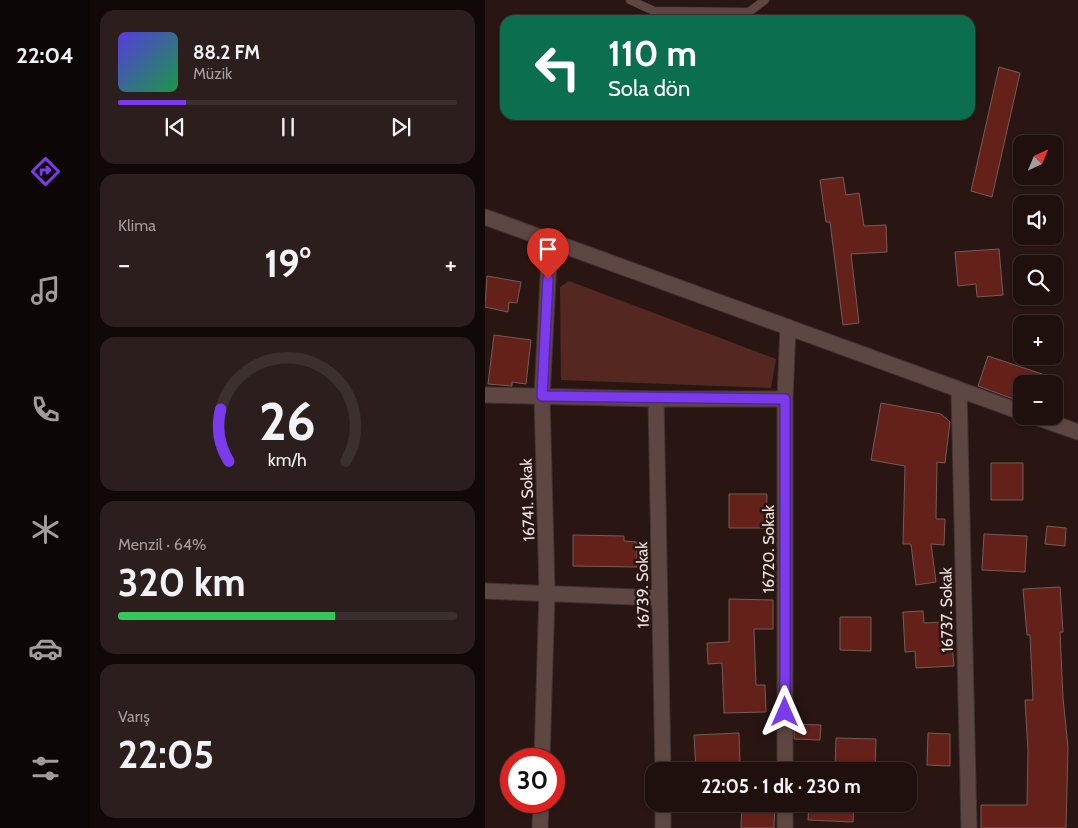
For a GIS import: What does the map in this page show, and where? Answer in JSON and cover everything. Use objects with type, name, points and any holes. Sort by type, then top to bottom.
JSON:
[{"type":"street","points":[[485,217],[1013,409]]},
{"type":"street","name":"16741. Sokak","points":[[542,748],[547,592],[542,396],[550,240]]},
{"type":"street","name":"16720. Sokak","points":[[785,762],[785,399],[788,327]]},
{"type":"street","name":"16737. Sokak","points":[[959,390],[969,828]]},
{"type":"street","points":[[485,395],[656,399],[785,399]]},
{"type":"street","name":"16739. Sokak","points":[[656,399],[663,762]]},
{"type":"street","points":[[1058,425],[1078,432]]},
{"type":"street","points":[[485,591],[660,598]]},
{"type":"street","points":[[663,812],[663,828]]},
{"type":"street","points":[[785,812],[785,828]]},
{"type":"street","points":[[540,828],[541,813]]},
{"type":"lane","points":[[630,0],[654,11],[749,12],[765,0]]},
{"type":"shaded area","points":[[569,281],[776,359],[771,388],[561,380],[560,287]]},
{"type":"building","points":[[999,67],[1020,73],[992,197],[971,191]]},
{"type":"building","points":[[843,177],[846,195],[859,193],[864,226],[886,225],[887,252],[851,254],[859,323],[843,325],[830,222],[826,222],[820,180]]},
{"type":"building","points":[[999,249],[1003,295],[977,297],[976,284],[958,286],[955,252]]},
{"type":"building","points":[[487,276],[521,282],[517,303],[509,302],[508,312],[485,307]]},
{"type":"building","points":[[494,335],[531,340],[526,384],[512,382],[512,386],[488,384]]},
{"type":"building","points":[[988,356],[1045,375],[1013,375],[1013,399],[978,386]]},
{"type":"building","points":[[881,403],[941,414],[950,422],[945,463],[937,462],[936,519],[945,519],[944,545],[931,544],[936,582],[916,585],[911,544],[903,544],[905,466],[871,460]]},
{"type":"building","points":[[991,463],[1023,463],[1023,500],[991,500]]},
{"type":"building","points":[[729,494],[767,494],[766,528],[729,528]]},
{"type":"building","points":[[1047,526],[1066,528],[1065,546],[1045,544]]},
{"type":"building","points":[[984,534],[1027,536],[1025,572],[982,570]]},
{"type":"building","points":[[573,535],[624,536],[624,541],[637,542],[637,567],[573,566]]},
{"type":"building","points":[[1060,587],[1063,632],[1060,632],[1063,698],[1068,747],[1066,828],[981,828],[981,805],[1027,805],[1028,751],[1025,700],[1033,700],[1030,635],[1027,635],[1023,589]]},
{"type":"building","points":[[729,599],[773,600],[773,629],[754,629],[756,685],[765,685],[766,712],[724,713],[722,663],[708,664],[707,643],[729,642]]},
{"type":"building","points":[[923,611],[924,623],[942,622],[944,644],[952,643],[954,666],[916,668],[915,651],[905,652],[903,612]]},
{"type":"building","points":[[840,617],[871,617],[871,651],[840,650]]},
{"type":"building","points":[[794,724],[821,725],[820,740],[794,739]]},
{"type":"building","points":[[739,733],[740,762],[696,762],[694,735]]},
{"type":"building","points":[[928,733],[950,734],[950,766],[927,765]]},
{"type":"building","points":[[836,738],[876,739],[875,762],[835,762]]},
{"type":"building","points":[[742,812],[775,812],[774,828],[741,828]]},
{"type":"building","points":[[808,812],[854,812],[853,822],[808,820]]},
{"type":"route","points":[[548,279],[542,396],[656,399],[785,399],[785,712]]}]
